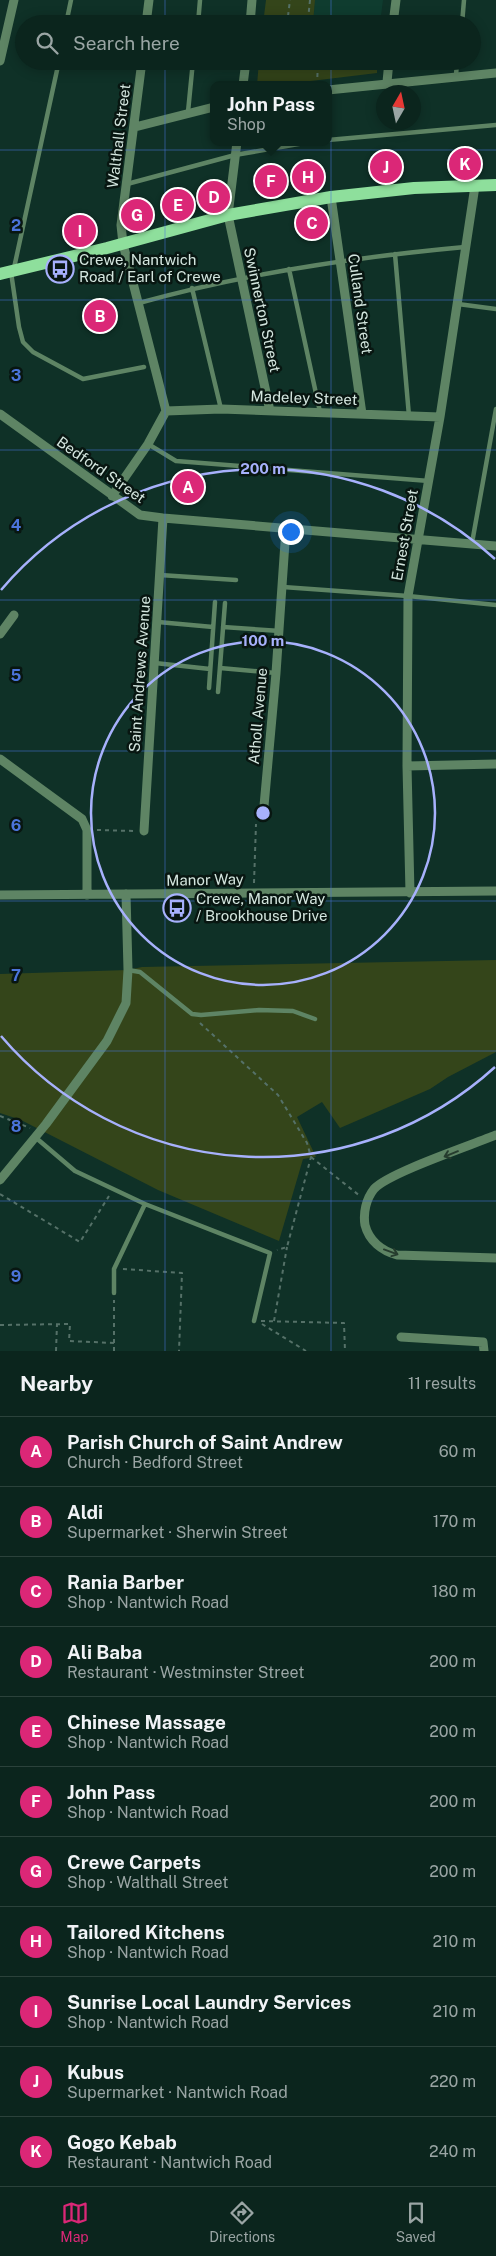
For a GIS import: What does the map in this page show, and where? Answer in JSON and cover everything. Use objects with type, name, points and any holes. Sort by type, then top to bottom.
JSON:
[{"type":"main road","points":[[8,271],[123,244],[228,215],[331,197],[414,188],[496,185]]},
{"type":"street","points":[[0,61],[14,0]]},
{"type":"street","points":[[147,15],[149,0]]},
{"type":"street","points":[[251,15],[252,0]]},
{"type":"street","points":[[394,15],[396,0]]},
{"type":"street","name":"Walthall Street","points":[[141,70],[121,225],[123,244],[166,412]]},
{"type":"street","points":[[387,82],[388,70]]},
{"type":"street","points":[[332,89],[387,82],[496,72]]},
{"type":"street","points":[[135,127],[210,108]]},
{"type":"street","name":"Swinnerton Street","points":[[236,146],[228,215],[270,411]]},
{"type":"street","name":"Ernest Street","points":[[410,892],[408,596],[440,417],[475,186]]},
{"type":"street","name":"Culland Street","points":[[331,197],[362,414]]},
{"type":"street","name":"Madeley Street","points":[[166,412],[221,410],[440,417]]},
{"type":"street","points":[[112,496],[148,444],[166,412]]},
{"type":"street","name":"Bedford Street","points":[[0,414],[140,515],[417,541],[496,546]]},
{"type":"street","name":"Saint Andrews Avenue","points":[[144,831],[163,518]]},
{"type":"street","name":"Atholl Avenue","points":[[263,817],[280,631],[286,528]]},
{"type":"street","points":[[0,634],[14,614]]},
{"type":"street","points":[[0,759],[82,819],[87,830],[87,895]]},
{"type":"street","points":[[408,766],[496,764]]},
{"type":"street","name":"Manor Way","points":[[0,896],[496,891]]},
{"type":"street","points":[[0,1180],[38,1135],[107,1041],[126,1003],[128,970],[126,894]]},
{"type":"street","points":[[496,1135],[386,1180],[374,1189],[367,1201],[364,1218],[368,1233],[377,1245],[390,1253],[397,1255],[496,1258]]},
{"type":"street","points":[[401,1337],[483,1342],[484,1351]]},
{"type":"lane","points":[[68,15],[71,0]]},
{"type":"lane","points":[[199,15],[200,0]]},
{"type":"lane","points":[[463,15],[464,0]]},
{"type":"lane","points":[[57,70],[8,271],[23,342],[33,352],[83,379],[144,367]]},
{"type":"lane","points":[[188,112],[193,70]]},
{"type":"lane","points":[[456,70],[456,76]]},
{"type":"lane","points":[[332,140],[496,125]]},
{"type":"lane","points":[[127,184],[235,155],[287,146]]},
{"type":"lane","points":[[139,303],[192,288],[289,269],[395,254],[466,247]]},
{"type":"lane","points":[[395,254],[409,416]]},
{"type":"lane","points":[[289,269],[320,412]]},
{"type":"lane","points":[[192,288],[221,410]]},
{"type":"lane","points":[[458,304],[496,309]]},
{"type":"lane","points":[[471,544],[496,410]]},
{"type":"lane","points":[[148,444],[176,461],[429,481]]},
{"type":"lane","points":[[160,575],[236,580]]},
{"type":"lane","points":[[283,587],[408,596],[496,605]]},
{"type":"lane","points":[[208,688],[215,602]]},
{"type":"lane","points":[[218,692],[225,603]]},
{"type":"lane","points":[[158,622],[213,627]]},
{"type":"lane","points":[[223,627],[280,631]]},
{"type":"lane","points":[[155,663],[210,669]]},
{"type":"lane","points":[[220,668],[276,673]]},
{"type":"lane","points":[[128,970],[140,972],[192,1014],[201,1015],[259,1010],[293,1011],[315,1019]]},
{"type":"lane","points":[[38,1135],[76,1171],[144,1204],[270,1253],[254,1321]]},
{"type":"lane","points":[[114,1293],[114,1269],[144,1204]]},
{"type":"path","points":[[288,15],[290,0]]},
{"type":"path","points":[[308,15],[310,0]]},
{"type":"path","points":[[254,893],[254,825],[263,817]]},
{"type":"path","points":[[87,830],[144,831]]},
{"type":"path","points":[[192,1014],[278,1094],[307,1143],[311,1157],[288,1247],[274,1322]]},
{"type":"path","points":[[0,1116],[38,1135]]},
{"type":"path","points":[[311,1157],[367,1201]]},
{"type":"path","points":[[0,1194],[80,1242],[114,1190]]},
{"type":"path","points":[[270,1253],[288,1247]]},
{"type":"path","points":[[114,1269],[182,1272],[179,1351]]},
{"type":"path","points":[[114,1293],[114,1351]]},
{"type":"path","points":[[306,1351],[258,1321],[344,1324],[345,1351]]},
{"type":"path","points":[[56,1351],[57,1324]]},
{"type":"path","points":[[0,1325],[70,1324],[69,1341],[114,1342]]},
{"type":"shaded area","points":[[266,0],[315,0],[314,15],[264,15]]},
{"type":"shaded area","points":[[315,0],[383,0],[381,15],[314,15]]},
{"type":"shaded area","points":[[258,70],[377,70],[377,73],[311,81],[257,81]]},
{"type":"shaded area","points":[[496,960],[496,1052],[448,1077],[430,1089],[340,1128],[322,1102],[297,1117],[316,1157],[303,1159],[279,1241],[158,1190],[21,1120],[0,1113],[0,974],[128,970],[142,967]]},
{"type":"place","name":"Gogo Kebab","points":[[465,164]]},
{"type":"place","name":"Kubus","points":[[386,167]]},
{"type":"place","name":"Tailored Kitchens","points":[[308,177]]},
{"type":"place","name":"John Pass","points":[[271,181]]},
{"type":"place","name":"Ali Baba","points":[[214,197]]},
{"type":"place","name":"Chinese Massage","points":[[178,205]]},
{"type":"place","name":"Crewe Carpets","points":[[137,215]]},
{"type":"place","name":"Rania Barber","points":[[312,223]]},
{"type":"place","name":"Sunrise Local Laundry Services","points":[[80,231]]},
{"type":"place","name":"Crewe, Nantwich Road / Earl of Crewe","points":[[60,269]]},
{"type":"place","name":"Aldi","points":[[100,316]]},
{"type":"place","name":"Parish Church of Saint Andrew","points":[[188,487]]},
{"type":"place","name":"Crewe, Manor Way / Brookhouse Drive","points":[[177,908]]}]
